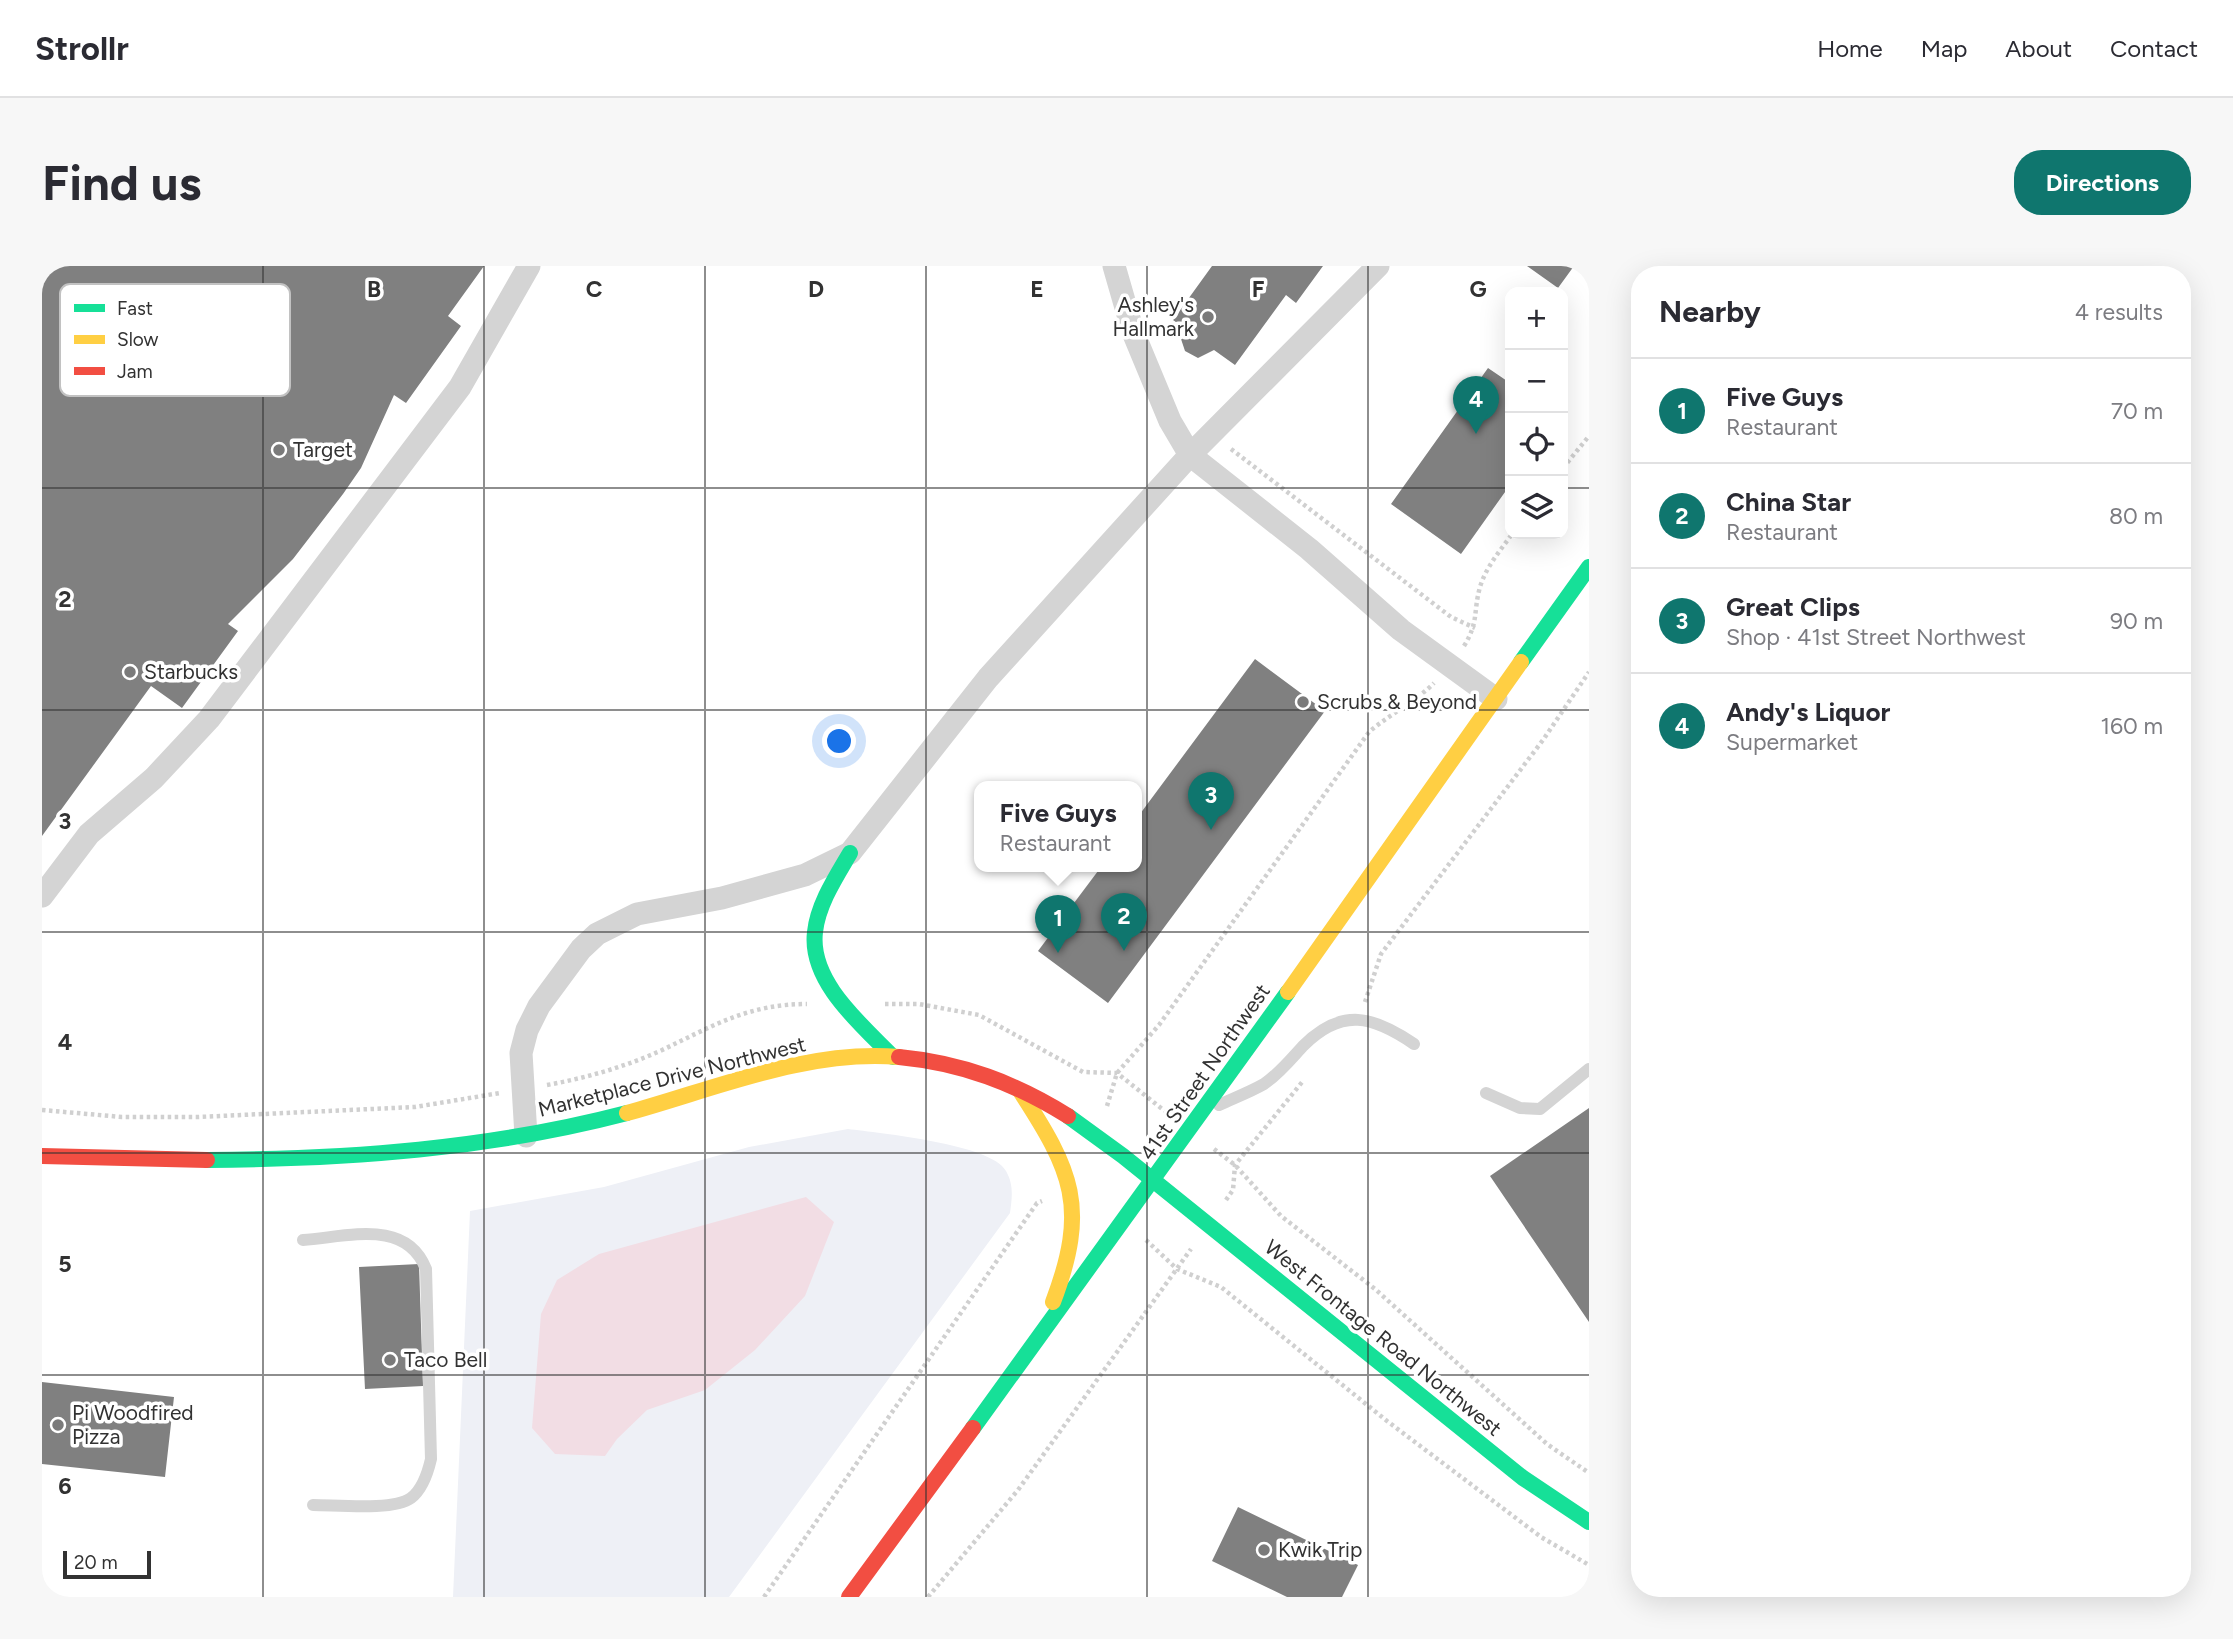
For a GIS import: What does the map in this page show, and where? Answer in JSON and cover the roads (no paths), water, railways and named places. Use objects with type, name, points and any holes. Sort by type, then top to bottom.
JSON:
[{"type":"street","points":[[42,896],[89,834],[154,778],[209,719],[460,387],[529,266]]},
{"type":"street","points":[[1114,266],[1133,332],[1170,421],[1190,454],[1309,549],[1401,630],[1496,699]]},
{"type":"street","points":[[893,1057],[824,978],[814,935],[828,893],[850,853],[988,678],[1190,454],[1378,266]]},
{"type":"street","name":"41st Street Northwest","points":[[849,1597],[1154,1181],[1589,567]]},
{"type":"street","points":[[526,1136],[521,1052],[527,1030],[539,1006],[581,949],[597,934],[637,914],[722,898],[805,875],[850,853]]},
{"type":"street","name":"Marketplace Drive Northwest","points":[[42,1156],[140,1160],[366,1156],[447,1149],[598,1121],[765,1070],[833,1058],[893,1057],[942,1060],[1017,1086],[1044,1101],[1154,1181]]},
{"type":"street","points":[[1017,1086],[1065,1168],[1071,1207],[1071,1232],[1061,1283],[1031,1349]]},
{"type":"street","name":"West Frontage Road Northwest","points":[[1154,1181],[1523,1478],[1589,1522]]},
{"type":"lane","points":[[1203,1112],[1264,1083],[1319,1031],[1353,1018],[1374,1021],[1414,1044]]},
{"type":"lane","points":[[1486,1093],[1520,1108],[1540,1108],[1589,1069]]},
{"type":"lane","points":[[303,1240],[389,1234],[401,1238],[420,1254],[426,1282],[431,1459],[427,1475],[411,1498],[397,1504],[313,1505]]},
{"type":"place","name":"Ashley's Hallmark","points":[[1208,317]]},
{"type":"place","name":"Andy's Liquor","points":[[1476,434]]},
{"type":"place","name":"Target","points":[[279,450]]},
{"type":"place","name":"Starbucks","points":[[130,672]]},
{"type":"place","name":"Scrubs & Beyond","points":[[1303,702]]},
{"type":"place","name":"Great Clips","points":[[1211,830]]},
{"type":"place","name":"China Star","points":[[1124,951]]},
{"type":"place","name":"Five Guys","points":[[1058,953]]},
{"type":"place","name":"Taco Bell","points":[[390,1360]]},
{"type":"place","name":"Pi Woodfired Pizza","points":[[58,1425]]},
{"type":"place","name":"Kwik Trip","points":[[1264,1550]]}]
